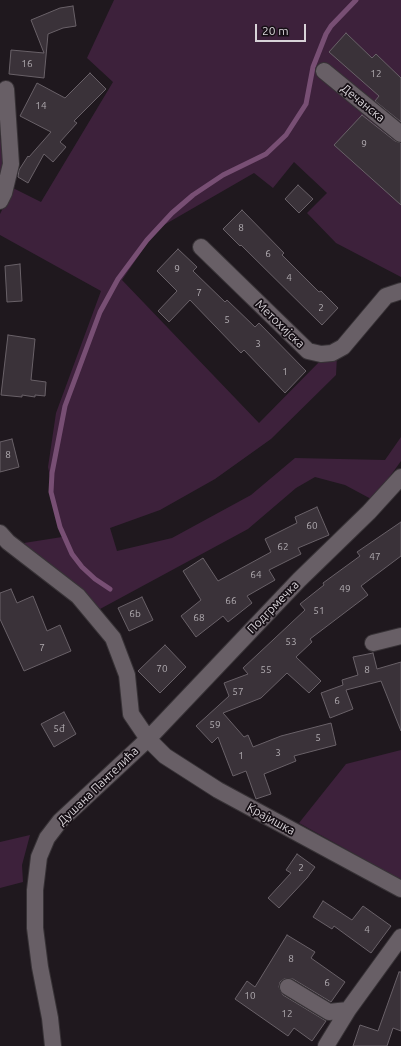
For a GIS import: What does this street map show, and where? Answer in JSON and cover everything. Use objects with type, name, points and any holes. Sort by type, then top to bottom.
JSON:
[{"type":"street","name":"Дечанска","points":[[324,72],[401,134]]},
{"type":"street","points":[[0,201],[4,193],[11,164],[6,89]]},
{"type":"street","name":"Метохијска","points":[[201,247],[308,351],[321,354],[332,353],[343,347],[386,296],[401,291]]},
{"type":"street","name":"Подгрмечка","points":[[148,739],[299,580],[400,480]]},
{"type":"street","name":"Душана Пантелића","points":[[0,533],[8,542],[78,596],[113,638],[127,675],[131,714],[148,739],[60,821],[47,838],[39,857],[35,890],[35,928],[40,967],[50,1018],[53,1046]]},
{"type":"street","points":[[373,643],[401,636]]},
{"type":"street","name":"Крајишка","points":[[148,739],[165,756],[218,790],[401,889]]},
{"type":"street","points":[[326,1046],[348,1010],[401,937]]},
{"type":"street","points":[[288,987],[329,1012],[348,1010]]},
{"type":"shaded area","points":[[114,0],[401,0],[401,277],[336,243],[307,213],[327,193],[294,162],[273,188],[254,173],[157,229],[122,280],[259,423],[324,357],[337,356],[336,375],[271,439],[215,479],[160,510],[110,528],[117,551],[172,538],[251,495],[295,458],[385,460],[401,437],[401,461],[373,500],[345,485],[315,477],[296,488],[248,529],[100,609],[24,543],[62,537],[48,467],[56,413],[101,291],[0,235],[0,214],[13,188],[41,202],[113,82],[87,58]]},
{"type":"shaded area","points":[[0,135],[6,182],[0,194]]},
{"type":"shaded area","points":[[401,750],[401,880],[299,823],[346,764]]},
{"type":"shaded area","points":[[30,835],[22,865],[23,882],[0,888],[0,842]]},
{"type":"building","points":[[73,6],[76,26],[63,28],[48,34],[44,78],[9,74],[11,50],[44,53],[31,20],[60,8]]},
{"type":"building","points":[[346,33],[372,58],[376,54],[401,78],[401,122],[375,101],[379,96],[329,52]]},
{"type":"building","points":[[90,73],[106,89],[74,121],[77,123],[60,142],[66,147],[53,162],[44,154],[28,183],[18,177],[19,170],[28,156],[29,157],[51,132],[20,116],[37,83],[65,98]]},
{"type":"building","points":[[362,115],[395,141],[401,143],[401,205],[334,145]]},
{"type":"building","points":[[298,185],[313,199],[299,213],[285,199]]},
{"type":"building","points":[[242,210],[284,253],[282,255],[319,292],[321,291],[338,308],[322,325],[223,229]]},
{"type":"building","points":[[178,249],[197,267],[193,271],[225,302],[227,300],[255,327],[259,323],[306,371],[285,393],[244,350],[241,353],[190,300],[169,322],[158,311],[177,291],[157,271]]},
{"type":"building","points":[[20,264],[22,301],[7,302],[5,266]]},
{"type":"building","points":[[8,335],[35,339],[31,380],[46,382],[45,396],[35,395],[35,397],[22,395],[22,397],[1,395]]},
{"type":"building","points":[[12,439],[19,467],[0,472],[0,442]]},
{"type":"building","points":[[317,507],[329,535],[298,548],[301,554],[269,570],[275,580],[247,596],[252,603],[228,622],[223,616],[196,637],[181,616],[201,600],[183,571],[203,558],[218,581],[271,552],[265,539],[297,523],[295,517]]},
{"type":"building","points":[[401,522],[401,556],[361,586],[368,595],[310,639],[312,642],[296,657],[321,681],[309,693],[287,673],[261,698],[223,713],[244,737],[248,735],[253,747],[281,736],[331,723],[336,745],[294,756],[296,761],[264,774],[271,794],[256,799],[246,771],[233,776],[218,737],[212,743],[196,726],[229,696],[224,683],[248,674],[243,668],[305,610],[300,604],[324,585],[323,583],[360,556],[357,552]]},
{"type":"building","points":[[11,589],[17,603],[33,596],[47,631],[60,625],[71,651],[24,671],[0,619],[0,593]]},
{"type":"building","points":[[142,597],[153,620],[129,631],[118,608]]},
{"type":"building","points":[[165,645],[186,667],[160,693],[138,671]]},
{"type":"building","points":[[373,653],[377,669],[401,662],[401,731],[381,681],[346,690],[353,709],[330,718],[321,693],[343,685],[342,680],[358,675],[353,657]]},
{"type":"building","points":[[64,712],[76,734],[54,747],[41,724]]},
{"type":"building","points":[[297,854],[315,867],[307,878],[279,908],[268,898],[291,873],[286,870]]},
{"type":"building","points":[[323,901],[352,920],[363,906],[391,926],[371,953],[334,926],[332,929],[313,917]]},
{"type":"building","points":[[287,935],[315,952],[311,958],[345,982],[331,1002],[293,979],[284,979],[280,982],[279,987],[283,995],[326,1021],[312,1041],[294,1028],[288,1036],[235,999],[247,981],[255,987]]},
{"type":"building","points":[[399,972],[401,972],[401,1031],[393,1028],[387,1046],[353,1046],[360,1025],[378,1031]]},
{"type":"waterway","points":[[110,589],[95,579],[82,567],[72,554],[60,527],[51,492],[52,473],[65,406],[100,312],[118,279],[147,240],[172,213],[193,195],[223,175],[266,154],[286,135],[306,104],[313,67],[326,34],[331,26],[356,0]]}]
